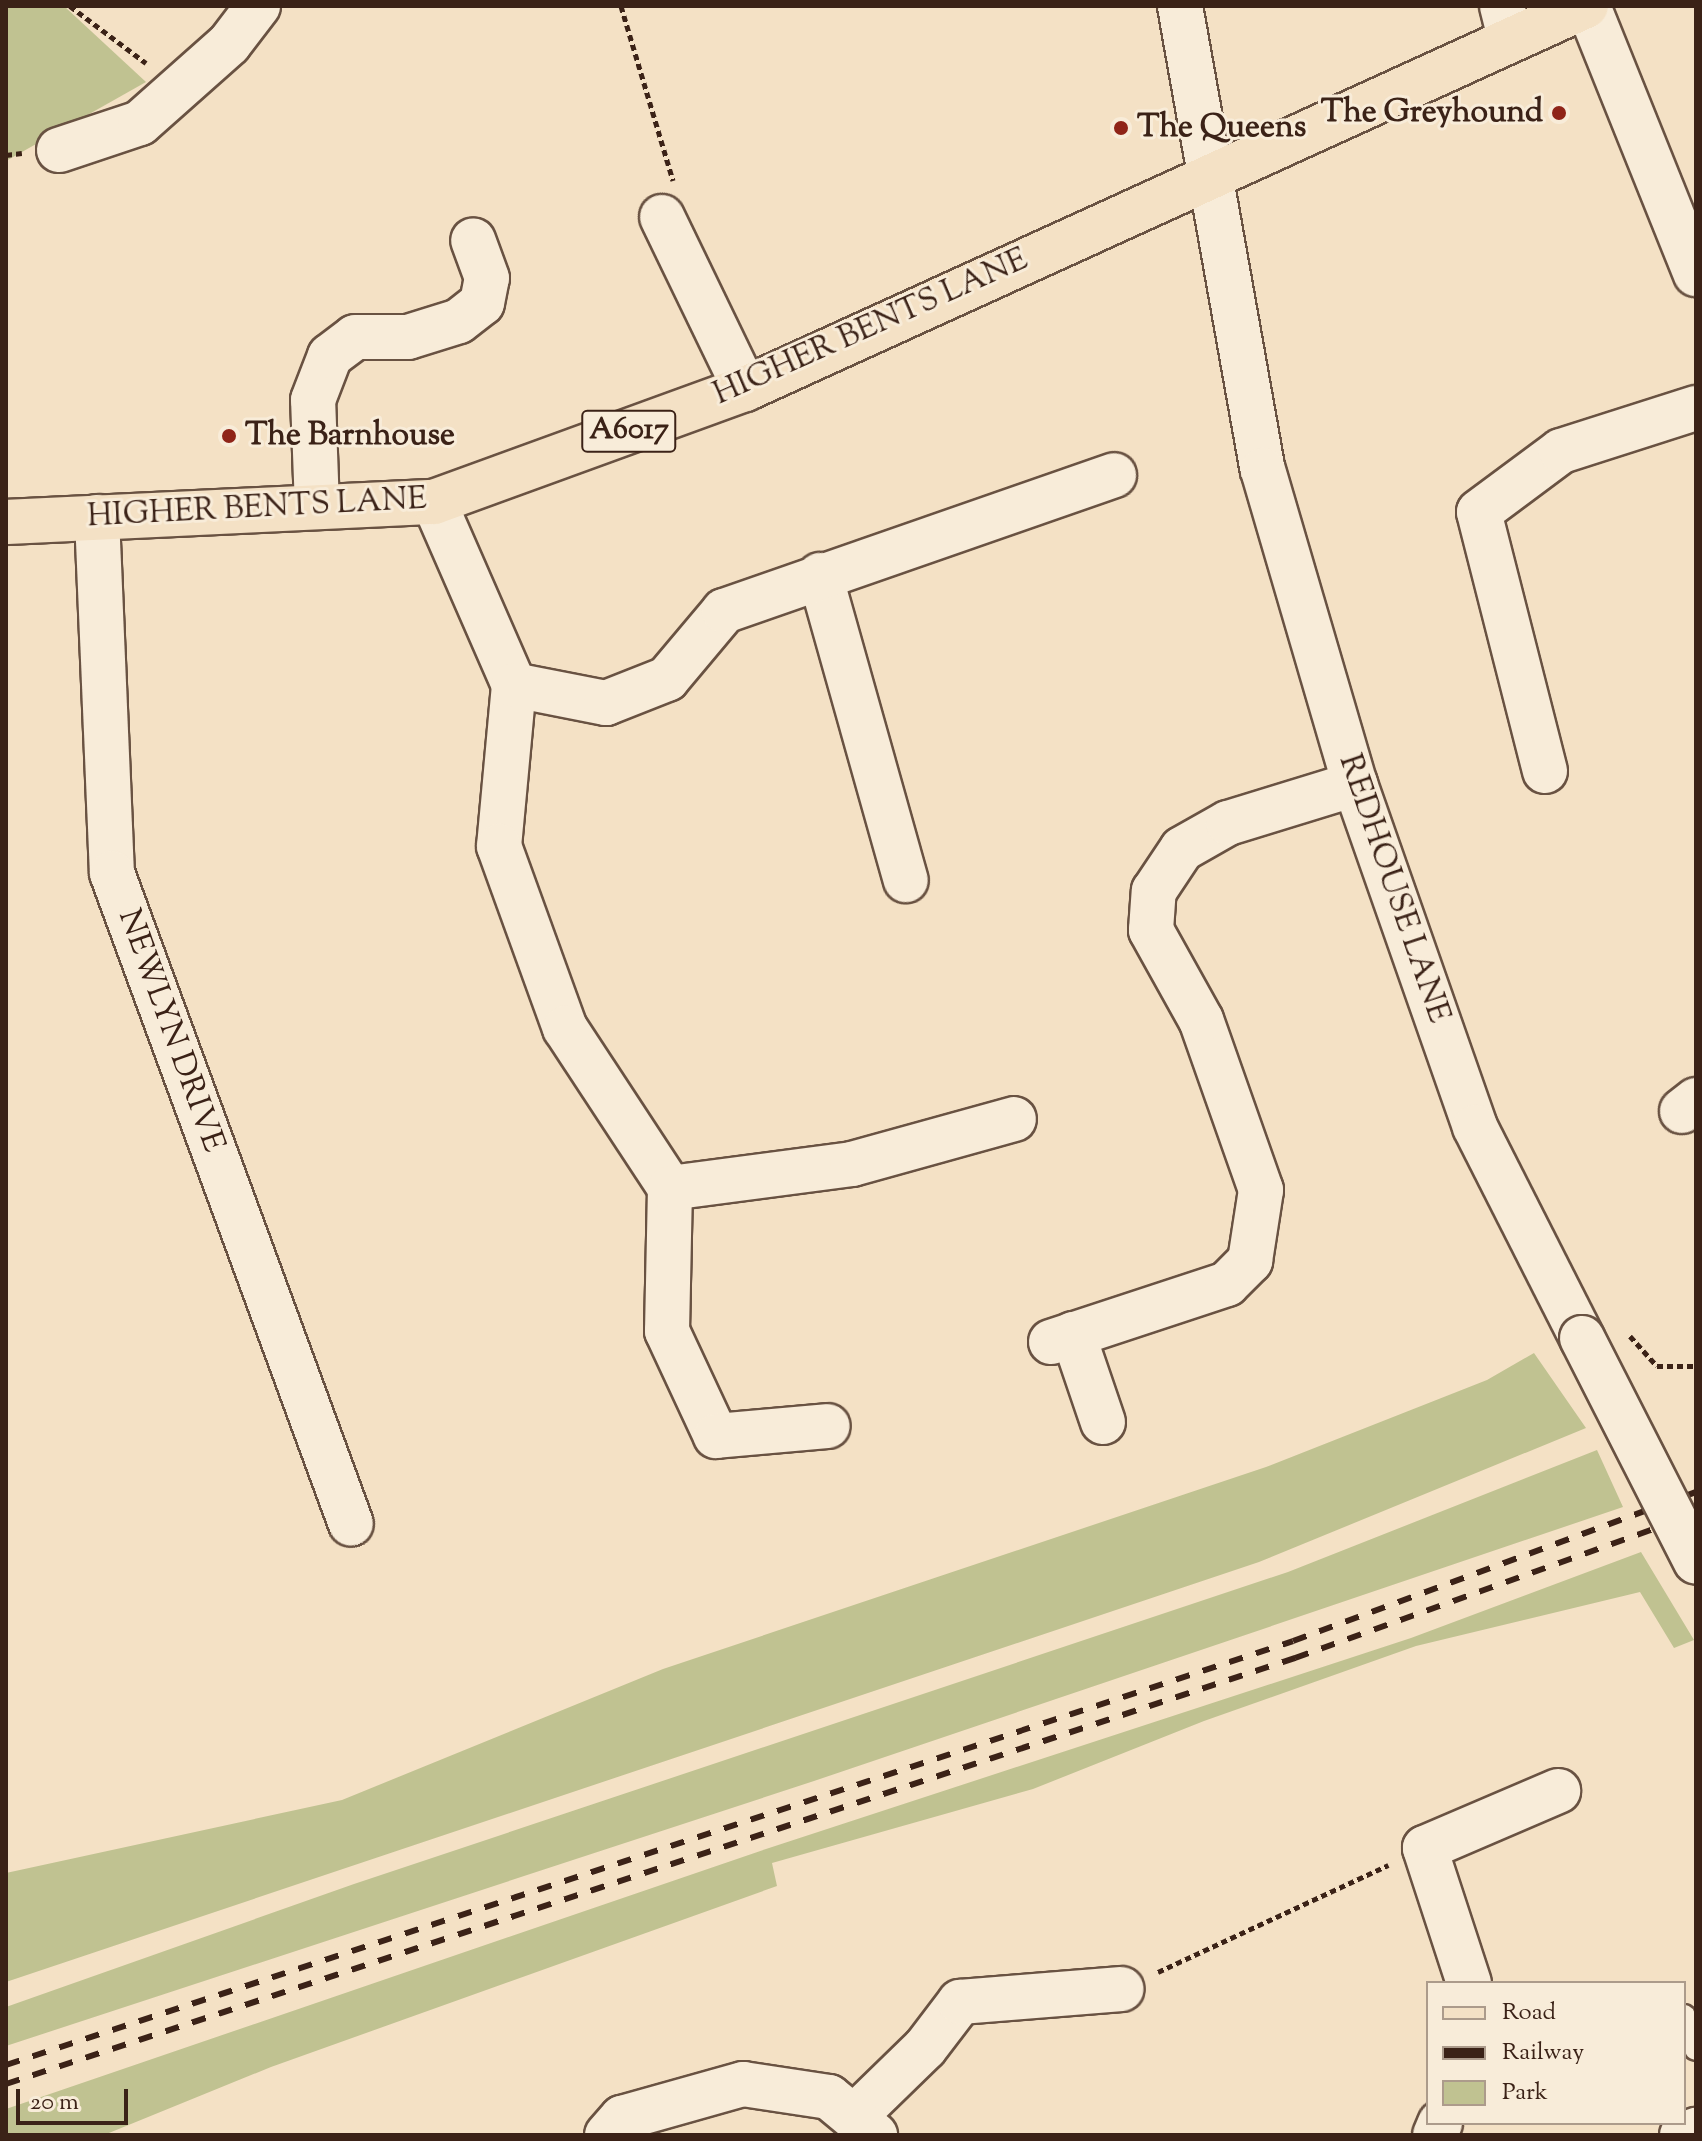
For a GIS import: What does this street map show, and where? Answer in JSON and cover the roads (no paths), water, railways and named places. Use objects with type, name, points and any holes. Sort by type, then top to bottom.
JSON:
[{"type":"main road","name":"A6017","points":[[1209,173],[1506,22],[1587,6]]},
{"type":"main road","name":"HIGHER BENTS LANE","points":[[6,522],[434,502],[745,389],[1209,173]]},
{"type":"street","points":[[59,150],[140,123],[229,44],[258,6]]},
{"type":"street","name":"REDHOUSE LANE","points":[[1180,6],[1263,470],[1355,784],[1475,1127],[1696,1562]]},
{"type":"street","points":[[1587,6],[1696,274]]},
{"type":"street","points":[[662,217],[745,389]]},
{"type":"street","points":[[317,507],[313,400],[330,356],[355,337],[408,337],[459,321],[482,303],[487,278],[473,240]]},
{"type":"street","points":[[1545,771],[1479,512],[1561,451],[1696,408]]},
{"type":"street","points":[[514,685],[606,703],[667,679],[724,611],[1114,475]]},
{"type":"street","points":[[434,502],[514,685],[499,846],[565,1028],[670,1188],[667,1331],[716,1436],[828,1426]]},
{"type":"street","name":"NEWLYN DRIVE","points":[[97,517],[112,873],[351,1524]]},
{"type":"street","points":[[820,575],[906,880]]},
{"type":"street","points":[[1103,1422],[1062,1338],[1227,1284],[1250,1261],[1258,1229],[1261,1190],[1227,1087],[1201,1020],[1151,930],[1154,891],[1182,849],[1228,823],[1355,784]]},
{"type":"street","points":[[670,1188],[852,1164],[1014,1119]]},
{"type":"street","points":[[1468,1981],[1425,1848],[1558,1791]]},
{"type":"street","points":[[607,2135],[622,2118],[743,2084],[829,2097],[866,2125],[960,2002],[1121,1989]]},
{"type":"street","points":[[1682,2135],[1696,2130]]},
{"type":"lane","points":[[1686,2022],[1696,2049]]},
{"type":"railway","points":[[6,2065],[1293,1641],[1696,1492]]},
{"type":"railway","points":[[6,2084],[1295,1658],[1696,1514]]},
{"type":"place","name":"The Greyhound","points":[[1559,113]]},
{"type":"place","name":"The Queens","points":[[1121,128]]},
{"type":"place","name":"The Barnhouse","points":[[229,436]]}]
